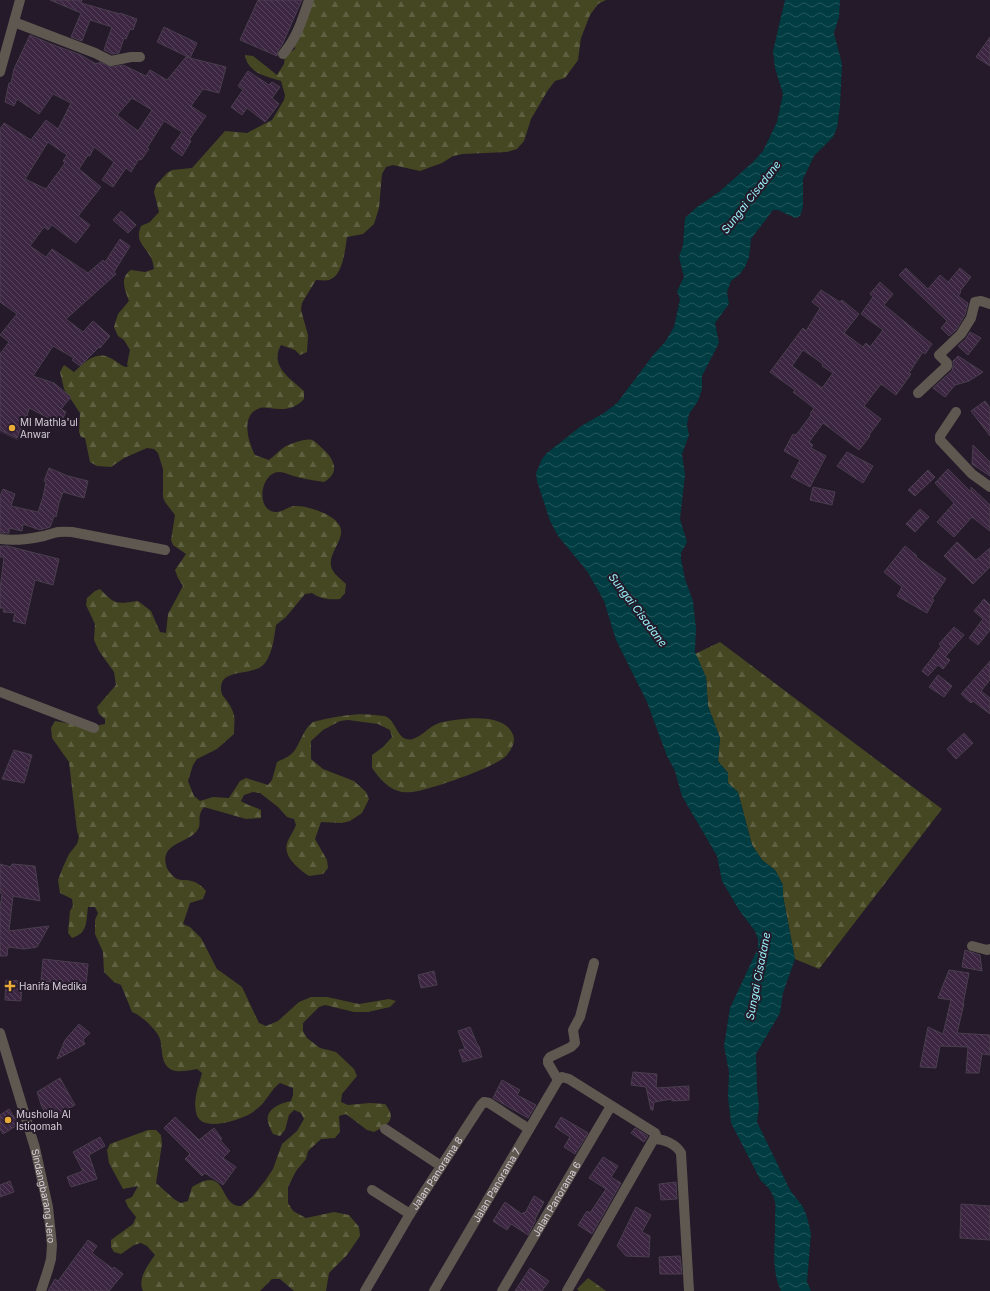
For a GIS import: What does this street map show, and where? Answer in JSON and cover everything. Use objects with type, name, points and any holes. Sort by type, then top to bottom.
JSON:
[{"type":"street","points":[[0,72],[20,0]]},
{"type":"street","points":[[283,54],[293,42],[309,0]]},
{"type":"street","points":[[14,22],[95,53],[111,61],[131,57],[140,57]]},
{"type":"street","points":[[918,393],[946,366],[947,363],[939,355],[961,334],[971,318],[975,302],[981,301],[990,304]]},
{"type":"street","points":[[956,412],[940,436],[940,440],[972,474],[990,486]]},
{"type":"street","points":[[0,539],[18,540],[43,536],[60,531],[165,550]]},
{"type":"street","points":[[0,692],[94,728]]},
{"type":"street","points":[[972,946],[988,949]]},
{"type":"street","points":[[567,1291],[656,1135],[569,1079],[562,1077],[558,1080],[548,1063],[550,1057],[571,1048],[574,1043],[573,1030],[580,1017],[594,963]]},
{"type":"street","name":"Sindangbarang Jero","points":[[0,1033],[35,1148],[48,1206],[52,1245],[51,1259],[40,1291]]},
{"type":"street","name":"Jalan Panorama 7","points":[[434,1291],[558,1080]]},
{"type":"street","name":"Jalan Panorama 8","points":[[365,1291],[410,1214],[484,1102],[489,1103],[529,1129]]},
{"type":"street","name":"Jalan Panorama 6","points":[[502,1291],[611,1106]]},
{"type":"street","points":[[385,1129],[441,1166]]},
{"type":"street","points":[[654,1139],[670,1143],[681,1153],[689,1291]]},
{"type":"street","points":[[372,1190],[410,1214]]},
{"type":"shaded area","name":"MI Mathla'ul Anwar","points":[[0,412],[26,422],[19,441],[0,433]]},
{"type":"green space","points":[[312,0],[606,0],[598,4],[590,15],[581,38],[578,60],[565,78],[555,81],[548,90],[531,119],[524,141],[517,149],[507,152],[463,154],[453,156],[442,163],[420,171],[393,165],[386,167],[382,174],[379,208],[374,224],[363,234],[347,237],[342,262],[334,278],[329,280],[316,280],[302,303],[301,310],[308,335],[307,352],[300,355],[295,350],[281,345],[278,352],[278,359],[279,365],[287,376],[304,391],[304,399],[300,403],[288,408],[260,408],[254,411],[248,422],[248,436],[255,455],[269,460],[285,446],[306,440],[316,442],[330,457],[334,465],[334,470],[333,474],[324,482],[304,479],[278,472],[272,474],[267,479],[262,493],[263,501],[266,507],[271,511],[277,512],[294,506],[299,506],[322,512],[336,521],[340,526],[341,532],[331,560],[331,566],[335,573],[346,584],[345,593],[340,599],[322,598],[312,593],[305,594],[286,617],[276,625],[274,639],[268,659],[265,663],[254,670],[226,677],[222,681],[221,688],[223,696],[234,715],[234,734],[217,749],[197,759],[193,765],[188,781],[194,796],[200,801],[213,797],[229,798],[240,781],[246,778],[268,785],[272,780],[277,762],[293,752],[313,722],[348,715],[368,714],[386,716],[401,735],[408,739],[416,738],[432,726],[439,723],[478,718],[488,719],[505,725],[513,734],[514,740],[507,755],[482,770],[424,790],[402,792],[389,786],[372,768],[372,755],[383,747],[392,737],[390,730],[378,724],[348,720],[340,721],[323,730],[311,741],[311,759],[323,769],[354,781],[366,792],[369,799],[362,813],[350,821],[342,823],[321,822],[315,839],[327,860],[328,868],[323,874],[309,876],[293,862],[287,853],[286,848],[296,825],[294,819],[287,817],[278,807],[260,793],[253,792],[244,795],[241,801],[261,810],[261,818],[246,819],[204,807],[200,814],[198,829],[194,834],[172,847],[167,852],[165,857],[167,869],[175,878],[195,882],[206,891],[203,899],[190,903],[183,924],[190,927],[201,938],[217,969],[242,987],[259,1023],[266,1026],[278,1021],[299,1002],[311,997],[327,997],[359,1004],[389,999],[396,1001],[390,1007],[368,1012],[354,1012],[325,1005],[319,1007],[303,1023],[303,1031],[307,1038],[320,1048],[336,1052],[354,1069],[357,1076],[342,1094],[341,1102],[348,1105],[370,1103],[385,1104],[391,1114],[391,1118],[387,1124],[374,1132],[367,1130],[346,1114],[339,1116],[340,1132],[335,1138],[321,1139],[308,1151],[306,1159],[296,1171],[288,1187],[288,1203],[293,1211],[306,1218],[334,1212],[349,1215],[359,1227],[360,1236],[347,1255],[329,1273],[326,1291],[294,1291],[280,1279],[272,1279],[260,1291],[143,1291],[141,1282],[142,1277],[155,1255],[147,1246],[141,1243],[134,1245],[121,1254],[114,1252],[111,1247],[111,1240],[133,1224],[136,1217],[128,1207],[125,1200],[132,1197],[138,1186],[123,1189],[109,1163],[107,1150],[110,1144],[148,1130],[156,1130],[161,1135],[162,1144],[156,1183],[174,1199],[181,1203],[188,1201],[192,1187],[202,1181],[211,1180],[219,1185],[231,1202],[241,1206],[252,1197],[265,1181],[273,1169],[282,1144],[297,1131],[304,1119],[301,1113],[294,1110],[289,1115],[285,1130],[280,1136],[273,1134],[268,1122],[268,1117],[271,1110],[283,1103],[291,1101],[293,1095],[293,1088],[280,1083],[274,1088],[261,1105],[250,1114],[219,1124],[204,1122],[199,1118],[195,1107],[202,1073],[197,1069],[184,1071],[172,1070],[165,1064],[158,1035],[144,1019],[132,1012],[121,985],[114,982],[104,972],[103,952],[95,934],[95,920],[98,913],[95,907],[88,907],[84,930],[81,933],[72,938],[68,933],[70,911],[73,906],[72,899],[60,893],[58,880],[69,854],[77,844],[79,837],[69,762],[52,738],[51,728],[55,721],[89,727],[105,724],[105,719],[99,714],[97,707],[116,685],[114,672],[99,651],[94,640],[95,624],[86,605],[87,598],[95,591],[100,589],[109,598],[116,602],[125,603],[138,601],[151,611],[160,632],[166,633],[168,614],[183,586],[175,570],[186,554],[173,545],[171,540],[175,515],[163,497],[163,469],[158,453],[154,449],[147,448],[124,458],[111,467],[97,466],[90,462],[85,438],[81,437],[79,432],[80,413],[64,389],[60,372],[64,365],[74,372],[89,359],[98,356],[110,358],[125,367],[129,366],[127,365],[130,350],[124,340],[118,336],[114,327],[118,314],[129,301],[124,284],[127,273],[131,270],[145,272],[154,269],[152,259],[139,239],[139,231],[141,226],[150,222],[159,212],[154,192],[156,185],[167,173],[172,170],[192,168],[225,131],[247,133],[272,120],[284,100],[285,95],[281,81],[259,74],[251,68],[245,55],[253,56],[277,75],[284,64],[285,56],[295,49],[295,41]]},
{"type":"green space","points":[[720,642],[942,809],[819,969],[795,959],[783,896],[783,885],[775,870],[762,860],[752,845],[738,792],[728,783],[728,773],[718,761],[720,738],[708,706],[706,677],[695,654]]},
{"type":"green space","points":[[588,1278],[606,1291],[579,1291],[577,1289]]},
{"type":"water","name":"Sungai Cisadane","points":[[785,0],[840,0],[839,17],[834,33],[842,64],[840,106],[837,128],[833,137],[814,156],[803,179],[803,207],[800,216],[795,218],[778,210],[773,210],[751,239],[749,257],[745,267],[739,275],[731,281],[727,292],[729,304],[715,323],[719,343],[702,376],[702,389],[698,401],[689,414],[687,425],[689,435],[682,454],[685,475],[680,519],[687,542],[681,553],[681,559],[685,579],[693,601],[696,628],[695,652],[706,677],[708,706],[720,738],[718,761],[728,773],[728,783],[738,792],[752,845],[762,860],[775,870],[783,885],[783,896],[795,959],[783,993],[780,1013],[756,1054],[759,1106],[757,1122],[790,1190],[803,1207],[807,1217],[811,1233],[807,1282],[811,1291],[781,1291],[776,1273],[774,1255],[774,1199],[770,1190],[761,1181],[731,1123],[728,1097],[729,1072],[724,1046],[730,1008],[758,948],[758,939],[755,931],[739,910],[722,881],[717,856],[682,796],[675,771],[667,756],[647,702],[616,640],[604,601],[587,571],[558,536],[550,521],[537,481],[536,473],[542,459],[547,453],[581,426],[604,413],[617,403],[654,354],[665,342],[674,327],[680,299],[677,291],[684,277],[679,257],[683,245],[685,218],[697,207],[719,192],[752,163],[763,151],[777,122],[783,94],[775,68],[773,51]]},
{"type":"building","points":[[50,0],[82,0],[81,3],[137,19],[133,30],[130,29],[126,39],[124,38],[119,53],[112,54],[104,50],[112,27],[90,20],[82,41],[71,37],[81,13]]},
{"type":"building","points":[[258,0],[302,0],[282,45],[278,50],[277,56],[240,40]]},
{"type":"building","points":[[164,27],[197,43],[190,58],[157,42]]},
{"type":"building","points":[[30,35],[81,55],[96,64],[99,64],[99,62],[112,67],[123,65],[146,76],[150,70],[167,80],[186,57],[226,67],[219,93],[203,89],[191,106],[206,116],[189,140],[191,141],[182,156],[171,148],[182,132],[164,121],[147,148],[149,149],[141,160],[139,159],[131,172],[126,168],[113,187],[102,180],[114,162],[94,147],[90,156],[88,155],[79,169],[101,187],[78,216],[90,225],[76,243],[52,225],[48,230],[44,227],[30,246],[46,257],[52,249],[88,273],[103,260],[105,262],[120,239],[130,246],[114,272],[116,274],[66,319],[83,332],[93,321],[110,336],[100,348],[99,347],[80,366],[72,360],[74,358],[53,346],[33,376],[54,383],[71,397],[61,409],[66,412],[60,424],[29,408],[17,438],[0,430],[0,354],[9,342],[0,335],[17,314],[0,302],[0,129],[4,123],[31,140],[46,120],[58,129],[71,103],[53,94],[39,114],[17,99],[14,106],[5,102],[14,69]],"holes":[[[132,98],[152,110],[138,131],[117,115]],[[48,142],[67,155],[63,161],[65,163],[46,189],[25,179]]]},
{"type":"building","points":[[990,37],[990,66],[976,57]]},
{"type":"building","points":[[248,71],[269,85],[272,82],[280,87],[272,98],[279,104],[265,122],[247,108],[242,115],[231,107],[243,90],[238,86]]},
{"type":"building","points":[[121,211],[136,225],[128,233],[113,220]]},
{"type":"building","points":[[906,268],[928,289],[940,275],[948,282],[960,268],[971,277],[958,296],[968,303],[965,315],[956,330],[949,336],[941,328],[947,321],[899,275]]},
{"type":"building","points":[[880,282],[893,294],[884,305],[932,344],[925,354],[923,352],[909,373],[911,374],[896,395],[881,384],[864,406],[881,419],[859,450],[823,423],[809,442],[813,445],[811,448],[826,456],[810,487],[791,477],[800,460],[784,451],[793,434],[796,435],[811,415],[810,414],[814,408],[793,392],[795,390],[770,372],[803,328],[806,331],[820,308],[812,302],[821,290],[840,302],[842,300],[859,314],[844,333],[863,347],[866,343],[870,347],[883,330],[861,314],[873,297],[870,294]],"holes":[[[803,350],[823,364],[822,366],[833,373],[822,388],[792,366]]]},
{"type":"building","points":[[970,332],[981,338],[968,355],[958,346],[966,339]]},
{"type":"building","points":[[958,356],[983,372],[969,381],[955,385],[945,397],[933,388],[952,371],[953,361]]},
{"type":"building","points":[[985,401],[990,408],[990,436],[971,411]]},
{"type":"building","points":[[973,445],[990,462],[990,476],[972,464]]},
{"type":"building","points":[[847,452],[873,466],[863,483],[837,466]]},
{"type":"building","points":[[49,468],[68,476],[88,481],[84,498],[63,492],[56,517],[54,516],[50,527],[40,530],[23,524],[22,531],[9,528],[9,533],[0,533],[0,496],[3,489],[15,494],[11,506],[38,512],[46,482],[44,481]]},
{"type":"building","points":[[948,469],[971,492],[971,487],[990,505],[990,531],[972,517],[954,537],[937,522],[954,503],[935,483]]},
{"type":"building","points":[[928,470],[935,477],[915,496],[908,490]]},
{"type":"building","points":[[813,487],[835,492],[832,505],[810,500]]},
{"type":"building","points":[[920,509],[929,517],[915,532],[906,524]]},
{"type":"building","points":[[957,542],[976,560],[990,548],[990,567],[973,584],[944,556]]},
{"type":"building","points":[[0,546],[7,546],[59,559],[53,585],[35,580],[25,624],[13,621],[15,613],[3,612],[4,608],[0,608],[0,589],[4,557],[0,557]]},
{"type":"building","points":[[905,546],[917,556],[916,557],[946,579],[932,599],[934,600],[927,613],[897,596],[902,587],[884,572]]},
{"type":"building","points":[[984,599],[990,605],[990,630],[978,645],[969,638],[983,619],[974,611]]},
{"type":"building","points":[[954,627],[964,635],[945,657],[950,660],[943,669],[938,665],[928,676],[922,671],[941,646],[939,644]]},
{"type":"building","points":[[990,661],[990,680],[981,691],[990,698],[990,714],[973,701],[971,703],[961,694]]},
{"type":"building","points":[[938,675],[952,686],[944,697],[929,687]]},
{"type":"building","points":[[964,733],[973,743],[956,759],[947,749]]},
{"type":"building","points":[[14,750],[32,755],[24,783],[2,779]]},
{"type":"building","points":[[0,864],[11,867],[12,864],[35,866],[40,901],[13,896],[9,931],[49,926],[37,947],[24,949],[8,947],[7,956],[0,956],[0,908],[2,894],[0,893]]},
{"type":"building","points":[[965,950],[980,955],[982,971],[962,967]]},
{"type":"building","points":[[43,959],[88,964],[86,986],[41,981]]},
{"type":"building","points":[[949,970],[969,973],[957,1033],[990,1035],[990,1055],[982,1054],[979,1073],[966,1073],[968,1047],[940,1046],[936,1068],[920,1067],[928,1027],[943,1034],[951,1000],[938,998]]},
{"type":"building","points":[[434,971],[437,985],[421,988],[418,975]]},
{"type":"building","points":[[6,980],[22,981],[21,1001],[5,1000]]},
{"type":"building","points":[[79,1024],[90,1033],[83,1040],[85,1044],[57,1059],[65,1040]]},
{"type":"building","points":[[470,1027],[479,1046],[482,1057],[463,1062],[459,1050],[465,1049],[458,1031]]},
{"type":"building","points":[[633,1072],[657,1074],[656,1088],[689,1086],[689,1100],[672,1101],[672,1099],[654,1102],[653,1110],[651,1110],[646,1087],[631,1085]]},
{"type":"building","points":[[60,1078],[75,1105],[50,1120],[42,1107],[37,1092]]},
{"type":"building","points":[[502,1080],[520,1090],[517,1095],[536,1105],[528,1118],[493,1098]]},
{"type":"building","name":"Musholla Al Istiqomah","points":[[9,1109],[19,1124],[3,1134],[0,1129],[0,1115]]},
{"type":"building","points":[[175,1117],[199,1140],[214,1128],[222,1139],[220,1140],[230,1151],[223,1158],[236,1167],[223,1185],[205,1173],[202,1176],[185,1159],[190,1154],[164,1128]]},
{"type":"building","points":[[561,1117],[588,1133],[575,1154],[564,1147],[570,1137],[555,1127]]},
{"type":"building","points":[[635,1128],[648,1136],[644,1142],[631,1133]]},
{"type":"building","points":[[100,1137],[105,1146],[89,1155],[97,1179],[71,1187],[67,1177],[83,1171],[73,1152]]},
{"type":"building","points":[[603,1157],[618,1166],[611,1177],[621,1183],[592,1234],[578,1225],[587,1211],[590,1213],[606,1189],[589,1178]]},
{"type":"building","points":[[10,1181],[14,1192],[0,1197],[0,1185]]},
{"type":"building","points":[[676,1182],[677,1199],[661,1200],[659,1184]]},
{"type":"building","points":[[534,1196],[544,1202],[528,1235],[511,1224],[507,1230],[493,1221],[505,1202],[522,1214],[524,1212],[525,1213]]},
{"type":"building","points":[[961,1204],[990,1206],[990,1240],[960,1238]]},
{"type":"building","points":[[636,1207],[651,1215],[642,1232],[650,1236],[649,1257],[626,1256],[617,1246]]},
{"type":"building","points":[[88,1240],[97,1246],[92,1253],[113,1269],[114,1267],[123,1274],[109,1291],[48,1291],[55,1279],[58,1281]]},
{"type":"building","points":[[680,1256],[682,1274],[660,1274],[659,1257]]},
{"type":"building","points":[[530,1268],[549,1281],[542,1291],[515,1291]]},
{"type":"place","name":"MI Mathla'ul Anwar","points":[[12,428]]},
{"type":"place","name":"Hanifa Medika","points":[[10,986]]},
{"type":"place","name":"Musholla Al Istiqomah","points":[[8,1120]]}]
